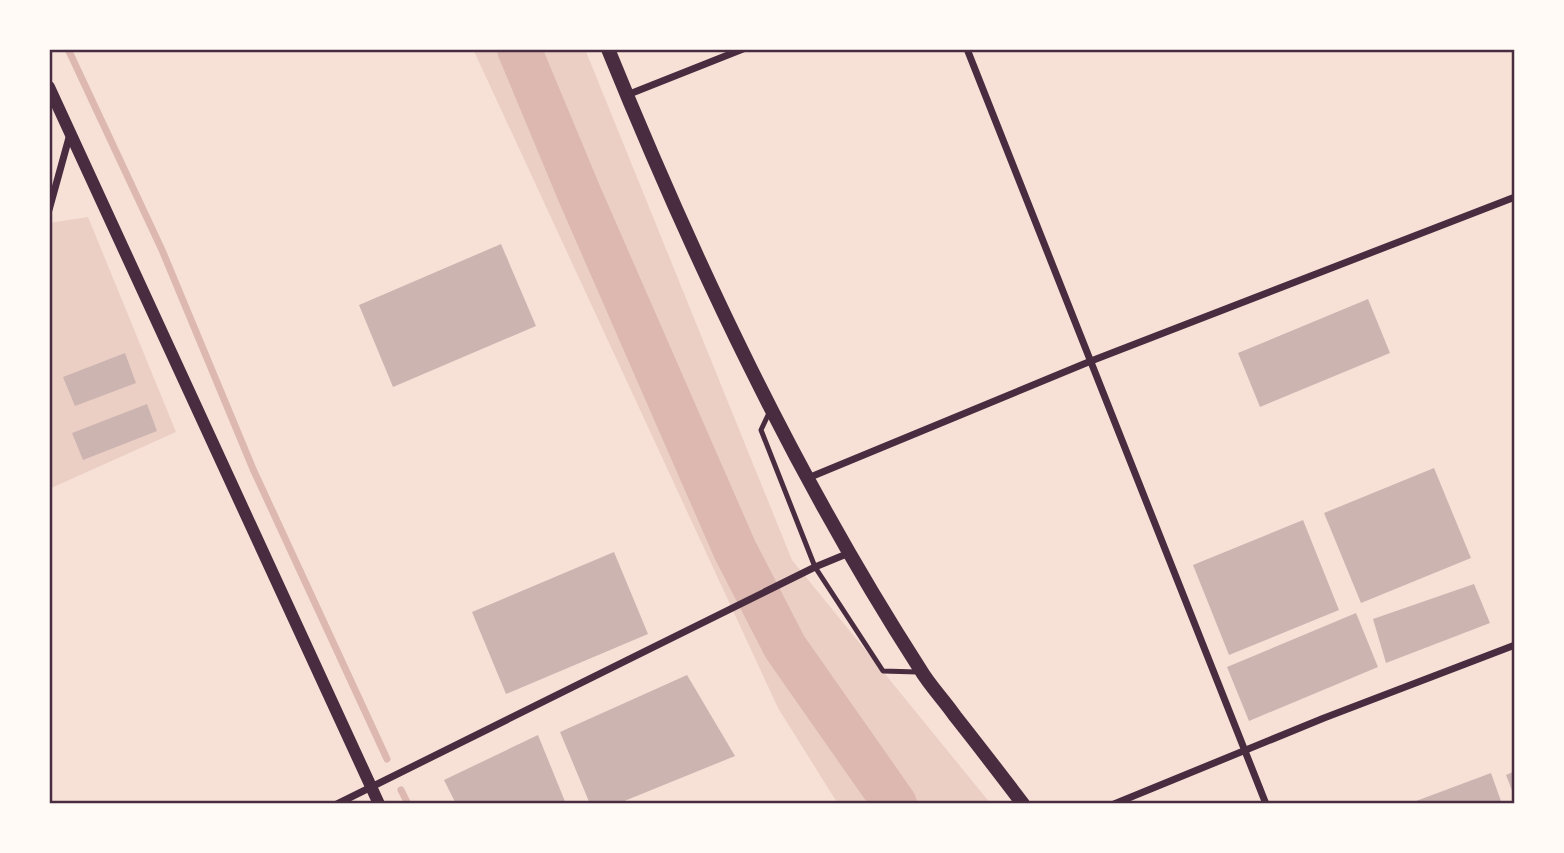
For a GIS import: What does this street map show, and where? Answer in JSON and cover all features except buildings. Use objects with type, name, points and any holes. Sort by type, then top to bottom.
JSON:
[{"type":"main road","points":[[608,49],[668,195],[771,408],[849,553],[921,672],[1023,804]]},
{"type":"street","points":[[627,95],[743,49]]},
{"type":"street","points":[[967,49],[1266,804]]},
{"type":"street","points":[[49,87],[379,804]]},
{"type":"street","points":[[49,210],[70,134]]},
{"type":"street","points":[[808,478],[1090,361],[1515,197]]},
{"type":"street","points":[[337,804],[815,567],[849,553]]},
{"type":"street","points":[[1114,804],[1515,645]]},
{"type":"lane","points":[[771,408],[761,430],[815,567],[883,671],[921,672]]},
{"type":"shaded area","points":[[473,49],[585,49],[792,560],[991,804],[838,804],[778,708]]},
{"type":"shaded area","points":[[88,217],[176,432],[49,489],[49,223]]},
{"type":"waterway","points":[[68,49],[162,250],[253,469],[387,759]]},
{"type":"waterway","points":[[519,49],[735,550],[785,647],[895,804]]},
{"type":"waterway","points":[[401,790],[408,804]]}]
